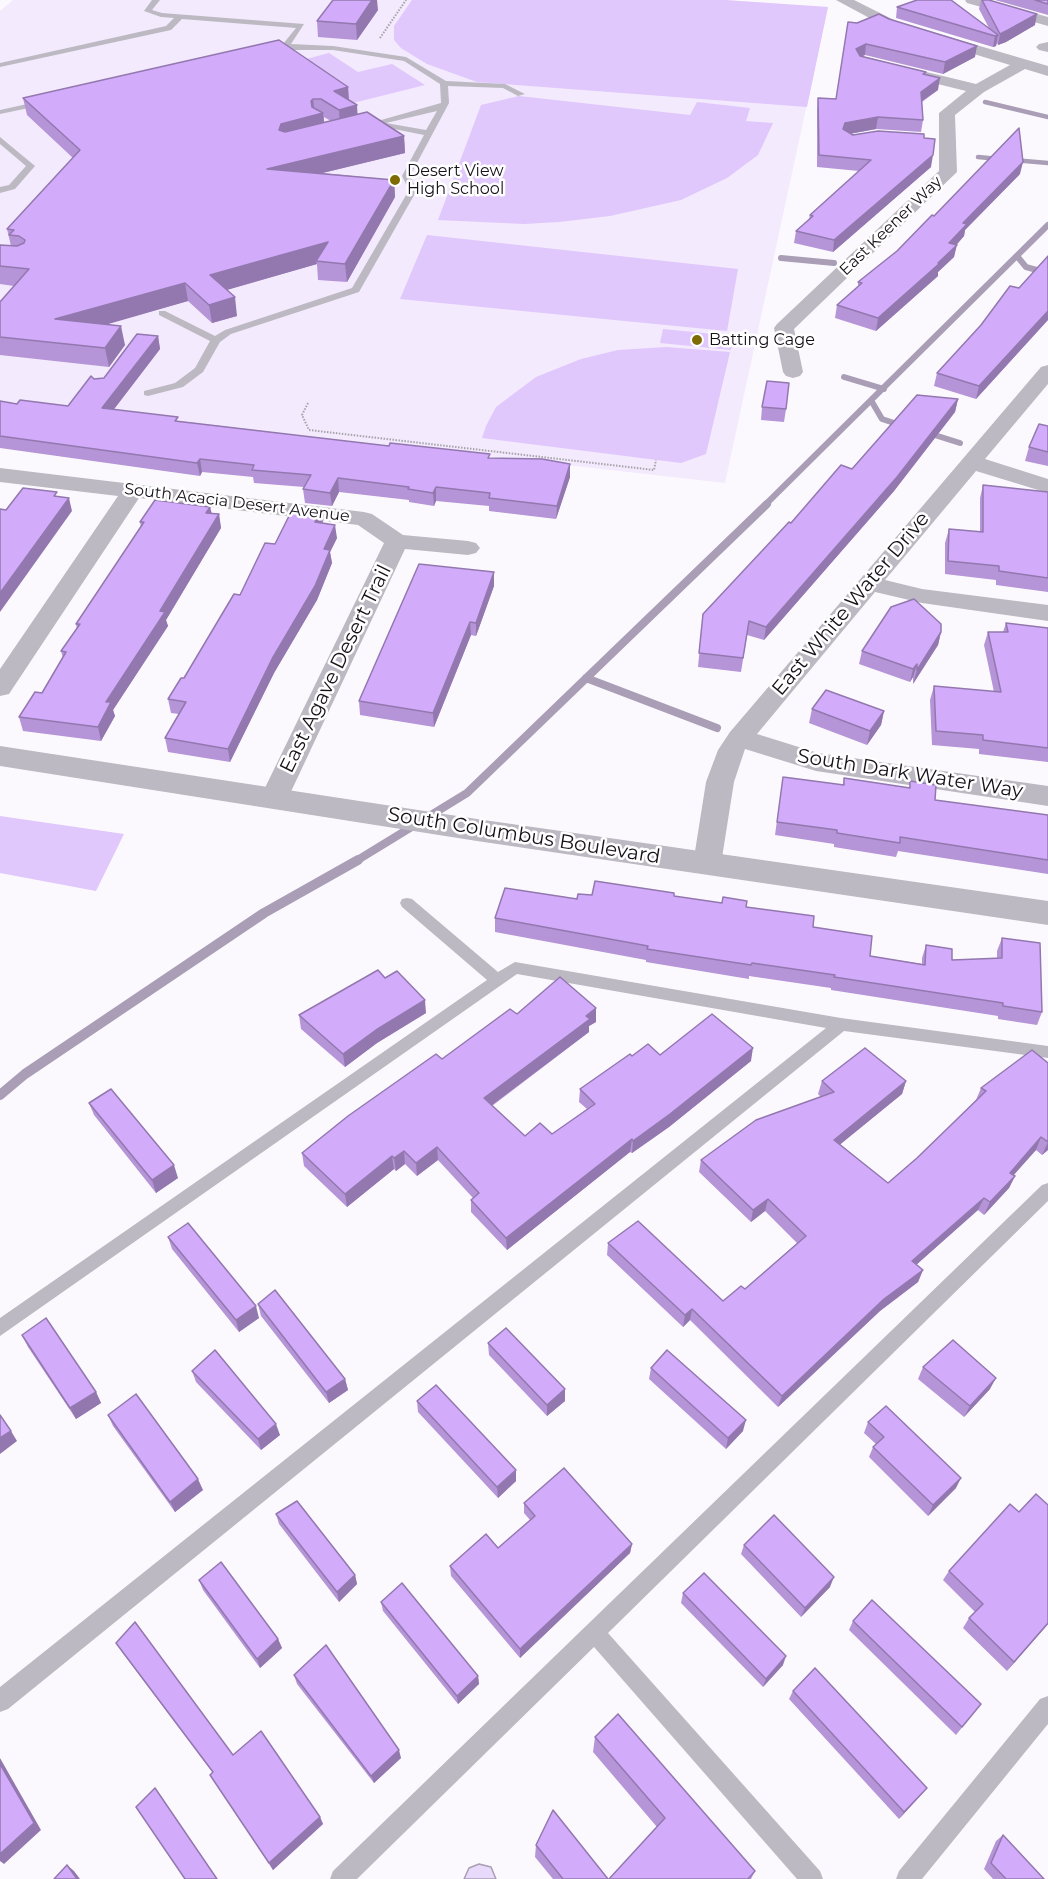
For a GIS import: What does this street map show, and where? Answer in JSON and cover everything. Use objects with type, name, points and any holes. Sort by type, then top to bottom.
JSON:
[{"type":"street","points":[[843,0],[893,25],[1048,71]]},
{"type":"street","points":[[972,0],[1048,22]]},
{"type":"street","name":"East Keener Way","points":[[793,372],[784,328],[948,172],[941,139],[947,113],[978,89],[1023,64]]},
{"type":"street","points":[[886,68],[978,89]]},
{"type":"street","name":"East White Water Drive","points":[[707,864],[720,782],[731,750],[739,738],[1047,374]]},
{"type":"street","points":[[971,462],[1048,486]]},
{"type":"street","name":"South Acacia Desert Avenue","points":[[0,475],[364,519],[397,541],[468,548]]},
{"type":"street","points":[[0,688],[133,490]]},
{"type":"street","name":"East Agave Desert Trail","points":[[274,798],[397,541]]},
{"type":"street","points":[[870,583],[922,596],[1048,613]]},
{"type":"street","name":"South Dark Water Way","points":[[739,738],[816,762],[1048,796]]},
{"type":"street","name":"South Columbus Boulevard","points":[[0,756],[477,830],[1048,913]]},
{"type":"lane","points":[[156,0],[148,11],[161,15],[301,26],[286,46]]},
{"type":"lane","points":[[0,65],[168,28],[180,17]]},
{"type":"lane","points":[[275,49],[286,46],[333,48],[406,58],[444,83],[505,86],[521,94]]},
{"type":"lane","points":[[148,393],[179,385],[199,370],[216,340],[228,332],[356,290],[413,190],[406,176],[442,107],[444,83]]},
{"type":"lane","points":[[0,112],[55,99]]},
{"type":"lane","points":[[350,130],[442,107]]},
{"type":"lane","points":[[373,124],[429,133]]},
{"type":"lane","points":[[0,139],[14,154],[31,166],[12,187],[0,190]]},
{"type":"lane","points":[[162,314],[216,340]]},
{"type":"lane","points":[[407,903],[497,980]]},
{"type":"lane","points":[[0,1328],[515,968],[841,1024],[1048,1052]]},
{"type":"lane","points":[[0,1701],[841,1024]]},
{"type":"lane","points":[[341,1879],[1048,1190]]},
{"type":"lane","points":[[594,1632],[812,1879]]},
{"type":"lane","points":[[907,1879],[1048,1707]]},
{"type":"path","points":[[369,53],[406,0]]},
{"type":"path","points":[[308,403],[302,415],[309,430],[654,470],[656,460]]},
{"type":"shaded area","name":"Desert View High School","points":[[13,0],[725,0],[828,7],[725,483],[0,401],[0,11]]},
{"type":"shaded area","points":[[412,0],[725,0],[828,7],[807,107],[477,82],[427,64],[401,48],[394,40],[394,26]]},
{"type":"shaded area","points":[[329,53],[358,72],[392,64],[425,85],[349,104],[291,63]]},
{"type":"shaded area","points":[[519,96],[690,115],[697,102],[750,108],[746,121],[773,123],[758,155],[727,178],[681,200],[610,216],[559,222],[524,224],[438,220],[481,105]]},
{"type":"shaded area","points":[[427,235],[738,269],[727,331],[400,299]]},
{"type":"shaded area","name":"Batting Cage","points":[[663,329],[733,336],[731,350],[660,343]]},
{"type":"shaded area","points":[[666,347],[730,352],[706,454],[681,463],[482,438],[496,407],[536,377],[581,359],[618,350]]},
{"type":"shaded area","points":[[0,816],[124,834],[96,891],[0,873]]},
{"type":"shaded area","points":[[479,1864],[491,1867],[496,1879],[464,1879],[469,1868]]},
{"type":"building","points":[[333,0],[372,0],[356,24],[317,21]]},
{"type":"building","points":[[917,0],[951,0],[998,35],[897,7]]},
{"type":"building","points":[[982,0],[989,0],[1037,14],[1000,34]]},
{"type":"building","points":[[1035,0],[1048,0],[1048,4]]},
{"type":"building","points":[[879,14],[977,46],[945,62],[866,44],[856,49],[860,56],[926,72],[923,74],[940,78],[921,92],[923,120],[878,117],[845,123],[843,129],[853,135],[878,131],[924,134],[924,138],[935,139],[933,155],[834,240],[796,231],[813,216],[810,215],[871,160],[819,155],[818,98],[836,99],[848,22],[857,23]]},
{"type":"building","points":[[279,40],[348,87],[334,91],[357,105],[339,110],[321,99],[313,99],[312,107],[323,113],[281,124],[279,130],[285,132],[367,112],[404,136],[267,169],[394,180],[345,264],[316,261],[328,242],[210,275],[235,297],[209,305],[185,283],[55,319],[121,326],[105,348],[0,337],[0,302],[29,269],[0,266],[0,245],[17,246],[24,243],[25,240],[19,236],[9,235],[14,230],[7,229],[80,150],[23,98]]},
{"type":"building","points":[[1019,128],[1023,162],[963,223],[967,224],[949,243],[957,245],[938,263],[940,263],[878,318],[837,305],[862,283],[858,282],[897,251],[932,215],[934,216]]},
{"type":"building","points":[[1048,256],[1048,311],[979,386],[937,373],[981,325],[1010,286],[1019,288]]},
{"type":"building","points":[[137,334],[158,336],[102,408],[178,417],[175,421],[389,446],[390,443],[490,454],[488,458],[542,459],[570,464],[557,506],[489,498],[490,493],[436,487],[433,493],[408,489],[409,487],[338,478],[330,493],[303,489],[311,475],[252,470],[254,465],[200,459],[197,463],[0,436],[0,401],[17,404],[20,400],[68,406],[91,376],[94,379],[104,378]]},
{"type":"building","points":[[767,381],[789,383],[786,409],[762,407]]},
{"type":"building","points":[[917,395],[958,399],[897,477],[766,627],[749,621],[743,658],[699,653],[703,614],[789,522],[791,523],[841,465],[852,469]]},
{"type":"building","points":[[1039,424],[1048,426],[1048,452],[1029,447]]},
{"type":"building","points":[[983,485],[1048,492],[1048,578],[999,571],[999,566],[948,561],[949,529],[983,532]]},
{"type":"building","points":[[23,488],[57,492],[54,496],[69,498],[0,593],[0,509],[6,510]]},
{"type":"building","points":[[155,500],[210,507],[206,513],[219,514],[160,611],[165,612],[106,702],[111,702],[98,727],[19,717],[35,692],[42,693],[66,652],[61,651],[80,624],[76,624],[144,522],[140,522]]},
{"type":"building","points":[[294,506],[321,509],[315,522],[335,525],[324,549],[330,550],[315,586],[272,659],[228,749],[165,738],[186,702],[168,699],[181,678],[184,678],[234,594],[240,595],[265,543],[275,544]]},
{"type":"building","points":[[419,564],[494,572],[476,623],[470,622],[433,713],[359,701]]},
{"type":"building","points":[[914,599],[941,624],[941,632],[917,670],[917,664],[913,669],[862,651],[891,607]]},
{"type":"building","points":[[1006,623],[1048,628],[1048,748],[983,740],[983,735],[936,731],[934,686],[1001,692],[988,632],[1008,632]]},
{"type":"building","points":[[826,690],[884,711],[870,731],[812,709]]},
{"type":"building","points":[[783,777],[844,785],[844,778],[910,788],[910,781],[936,785],[935,800],[1048,815],[1048,860],[900,837],[900,843],[837,833],[837,830],[777,822]]},
{"type":"building","points":[[595,881],[722,903],[723,897],[747,901],[746,907],[814,916],[813,927],[872,936],[870,956],[925,965],[926,945],[952,949],[952,960],[1002,958],[1002,938],[1040,943],[1042,1012],[1003,1006],[1003,1003],[834,977],[835,975],[647,949],[648,946],[495,918],[505,888],[577,899],[578,894],[592,895]]},
{"type":"building","points":[[378,970],[385,978],[397,971],[425,1000],[376,1030],[343,1054],[299,1015]]},
{"type":"building","points":[[560,977],[596,1008],[586,1016],[590,1019],[484,1098],[525,1136],[540,1123],[552,1134],[595,1104],[580,1089],[648,1044],[660,1055],[712,1014],[753,1048],[506,1238],[471,1200],[479,1193],[437,1147],[416,1163],[404,1151],[394,1158],[392,1156],[345,1194],[302,1153],[348,1116],[436,1054],[442,1059],[510,1009],[517,1014]]},
{"type":"building","points":[[865,1048],[906,1081],[834,1140],[888,1183],[986,1091],[981,1088],[1032,1050],[1048,1063],[1048,1142],[1041,1137],[1010,1173],[1015,1176],[990,1202],[984,1198],[912,1261],[923,1270],[884,1299],[782,1396],[692,1309],[685,1315],[608,1243],[638,1221],[723,1301],[741,1286],[745,1289],[806,1236],[768,1199],[753,1210],[701,1160],[756,1120],[834,1092],[822,1081]]},
{"type":"building","points":[[111,1089],[174,1165],[152,1180],[89,1103]]},
{"type":"building","points":[[188,1223],[256,1306],[236,1320],[168,1237]]},
{"type":"building","points":[[275,1290],[345,1379],[326,1392],[258,1304]]},
{"type":"building","points":[[46,1318],[96,1392],[70,1408],[22,1335]]},
{"type":"building","points":[[506,1328],[565,1389],[547,1405],[488,1343]]},
{"type":"building","points":[[953,1340],[996,1378],[970,1406],[923,1367]]},
{"type":"building","points":[[215,1350],[276,1424],[258,1439],[192,1371]]},
{"type":"building","points":[[667,1350],[746,1420],[728,1438],[651,1368]]},
{"type":"building","points":[[436,1385],[516,1470],[497,1487],[417,1401]]},
{"type":"building","points":[[136,1394],[198,1479],[170,1502],[108,1415]]},
{"type":"building","points":[[886,1406],[961,1478],[933,1505],[873,1447],[884,1437],[868,1422]]},
{"type":"building","points":[[0,1415],[11,1431],[0,1438]]},
{"type":"building","points":[[564,1468],[632,1544],[520,1649],[450,1566],[486,1534],[498,1548],[535,1516],[524,1503]]},
{"type":"building","points":[[1036,1494],[1048,1505],[1048,1623],[1014,1662],[969,1618],[983,1604],[949,1571],[1010,1504],[1019,1512]]},
{"type":"building","points":[[297,1501],[355,1575],[337,1592],[276,1514]]},
{"type":"building","points":[[774,1515],[834,1577],[805,1608],[744,1545]]},
{"type":"building","points":[[221,1562],[278,1639],[257,1659],[199,1580]]},
{"type":"building","points":[[704,1573],[786,1656],[766,1679],[683,1593]]},
{"type":"building","points":[[402,1583],[478,1676],[457,1696],[381,1602]]},
{"type":"building","points":[[872,1600],[981,1704],[962,1727],[853,1621]]},
{"type":"building","points":[[135,1622],[233,1755],[261,1731],[320,1817],[269,1863],[210,1775],[213,1772],[116,1643]]},
{"type":"building","points":[[326,1645],[399,1750],[371,1776],[294,1675]]},
{"type":"building","points":[[815,1668],[927,1788],[904,1812],[793,1691]]},
{"type":"building","points":[[618,1714],[755,1871],[748,1879],[609,1879],[665,1818],[595,1737]]},
{"type":"building","points":[[0,1764],[34,1823],[0,1854]]},
{"type":"building","points":[[155,1788],[217,1879],[185,1879],[136,1807]]},
{"type":"building","points":[[553,1810],[608,1879],[563,1879],[536,1845]]},
{"type":"building","points":[[1003,1835],[1044,1879],[1006,1879],[991,1863]]},
{"type":"building","points":[[67,1865],[77,1879],[54,1879]]},
{"type":"waterway","points":[[985,102],[1048,117]]},
{"type":"waterway","points":[[978,157],[999,159]]},
{"type":"waterway","points":[[1013,160],[1048,163]]},
{"type":"waterway","points":[[883,389],[1048,225]]},
{"type":"waterway","points":[[1017,256],[1026,267],[1048,273]]},
{"type":"waterway","points":[[781,258],[834,263]]},
{"type":"waterway","points":[[844,377],[883,389]]},
{"type":"waterway","points":[[765,505],[883,389]]},
{"type":"waterway","points":[[872,402],[882,419],[903,426]]},
{"type":"waterway","points":[[925,432],[960,443]]},
{"type":"waterway","points":[[586,678],[767,504]]},
{"type":"waterway","points":[[356,861],[467,793],[586,678]]},
{"type":"waterway","points":[[586,678],[717,728]]},
{"type":"waterway","points":[[0,1095],[25,1074],[264,913],[358,860]]},
{"type":"place","name":"Desert View High School","points":[[395,180]]},
{"type":"place","name":"Batting Cage","points":[[697,340]]}]
